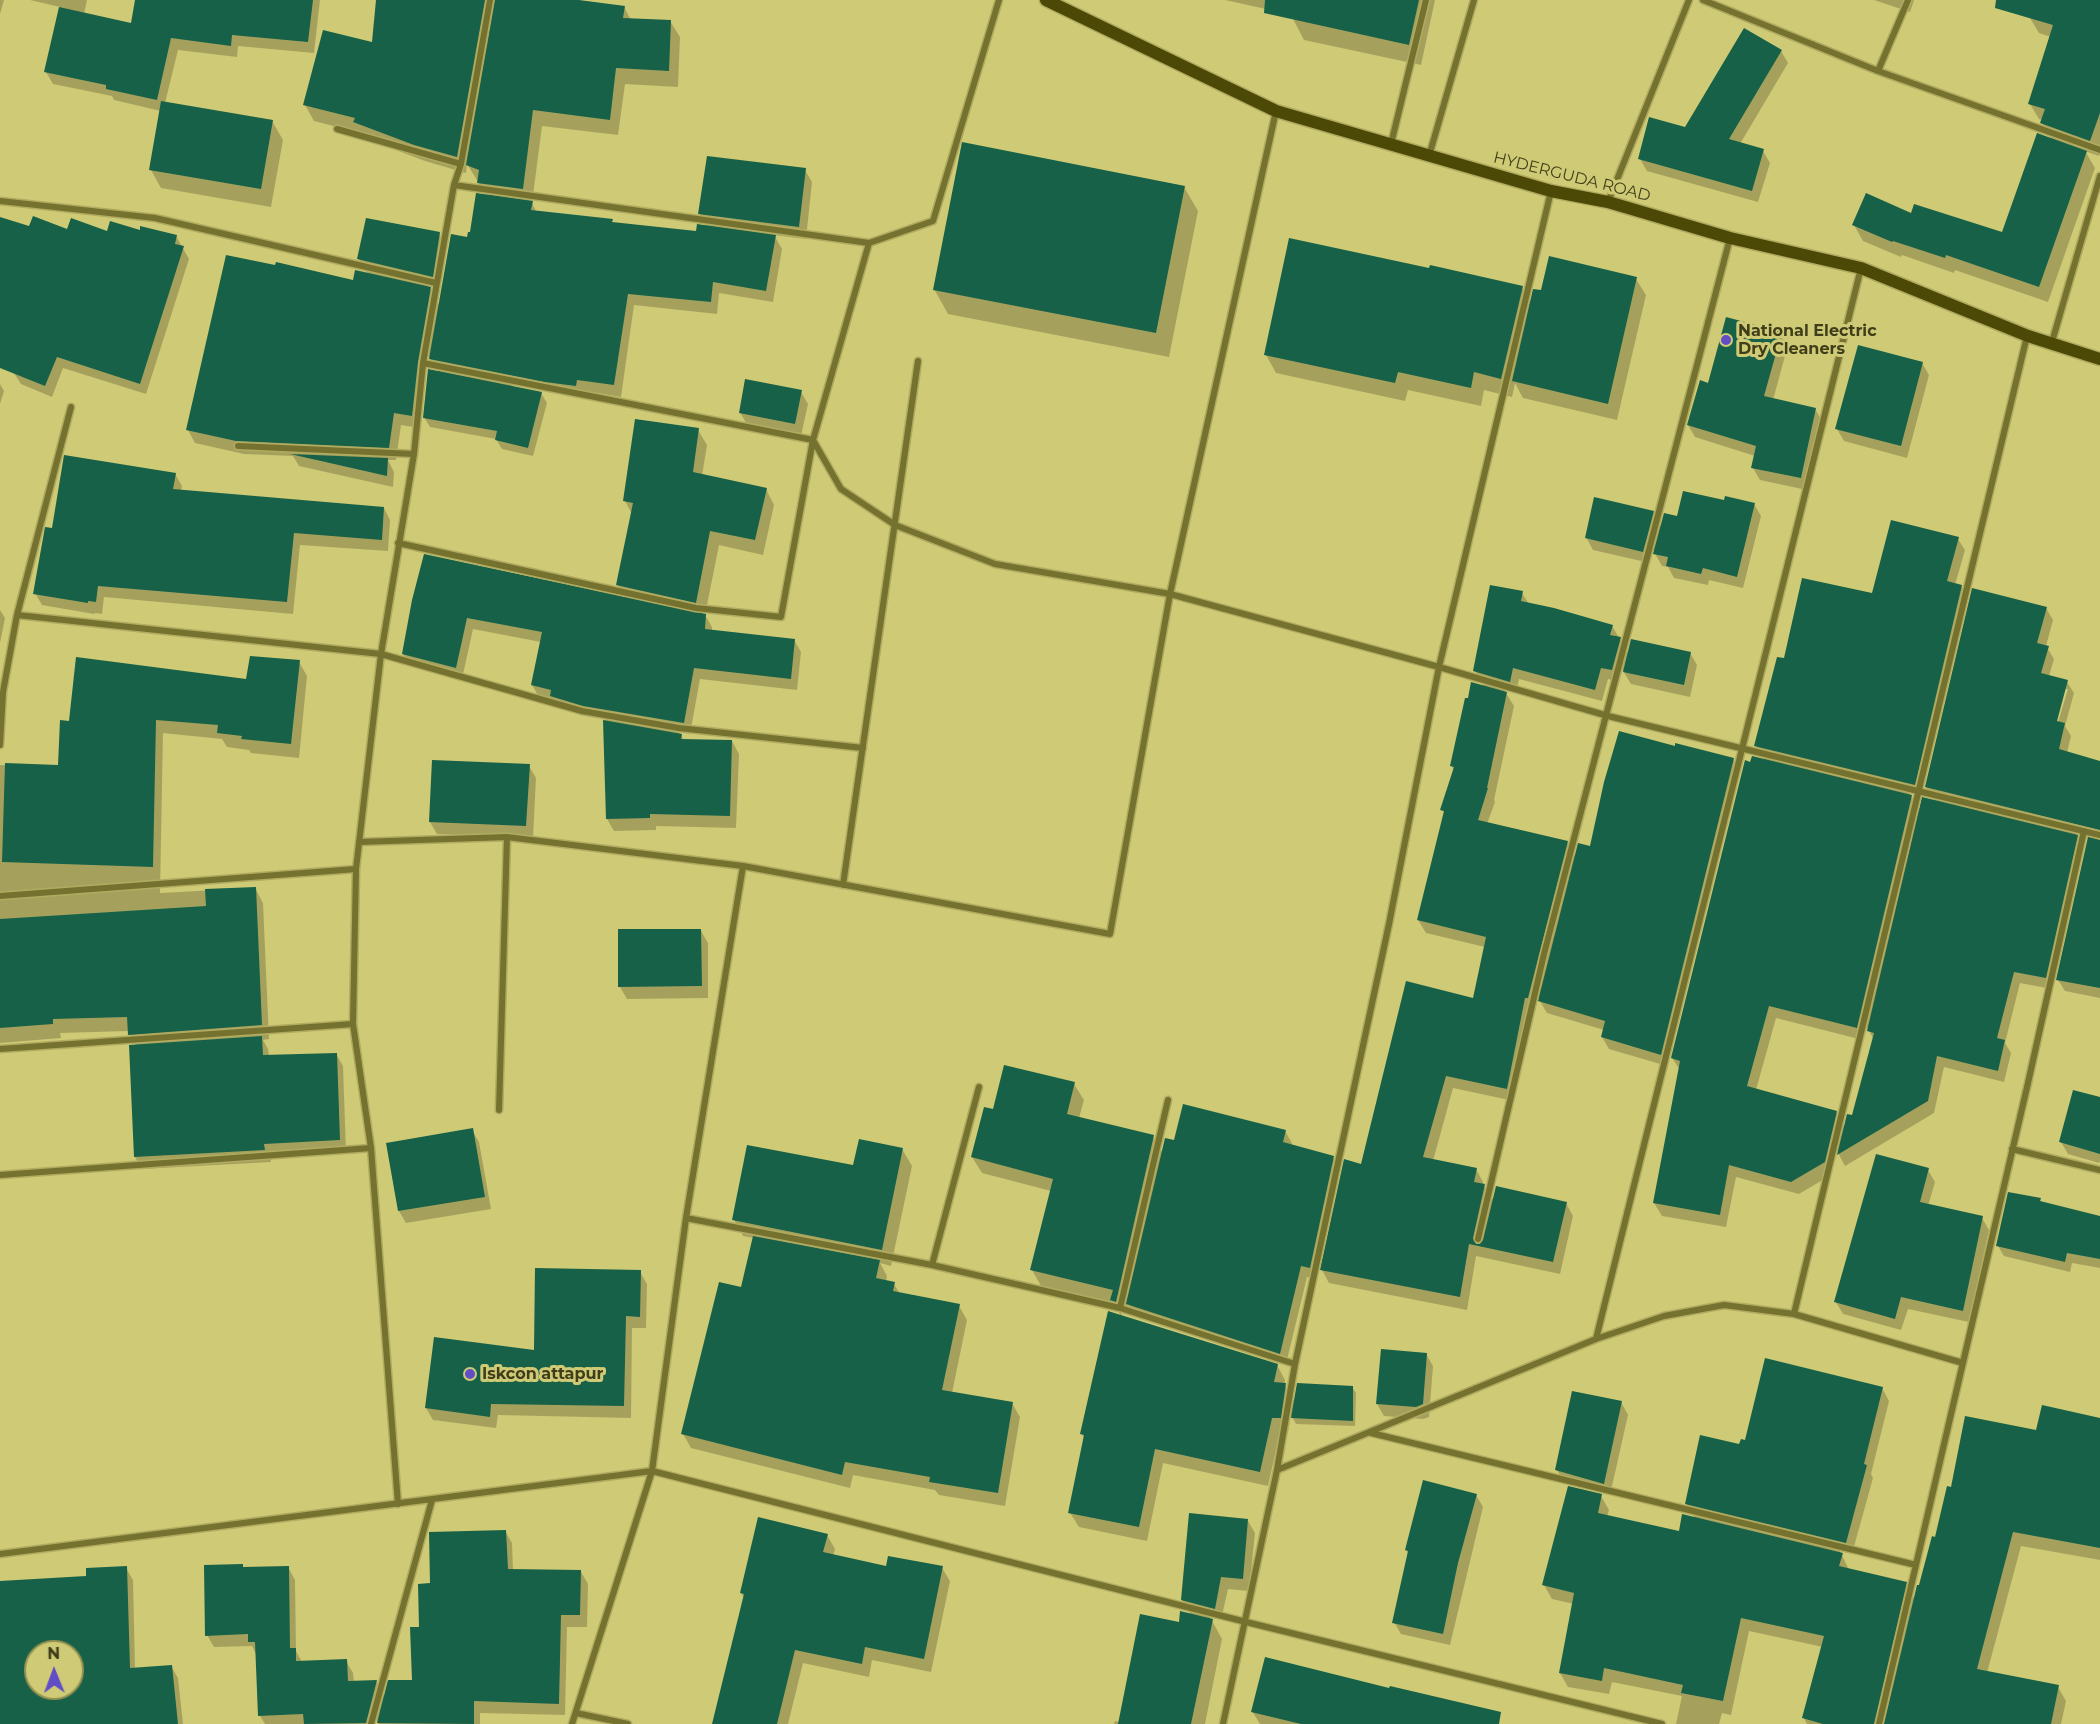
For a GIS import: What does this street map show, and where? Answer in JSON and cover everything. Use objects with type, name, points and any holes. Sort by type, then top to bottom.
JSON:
[{"type":"street","points":[[398,1504],[371,1148],[353,1023],[356,869],[381,654],[414,453],[423,363],[454,185],[461,164],[490,0]]},
{"type":"street","points":[[454,185],[869,243],[933,221],[999,0]]},
{"type":"street","name":"HYDERGUDA ROAD","points":[[1046,0],[1276,111],[1551,190],[1608,202],[1730,238],[1861,268],[2028,336],[2100,359]]},
{"type":"street","points":[[1391,144],[1426,0]]},
{"type":"street","points":[[1429,156],[1474,0]]},
{"type":"street","points":[[1608,202],[1689,0]]},
{"type":"street","points":[[1703,0],[1878,71],[2100,150]]},
{"type":"street","points":[[1878,71],[1908,0]]},
{"type":"street","points":[[359,842],[507,837],[743,866],[1110,934],[1170,594],[1276,111]]},
{"type":"street","points":[[337,129],[461,164]]},
{"type":"street","points":[[2052,342],[2100,176]]},
{"type":"street","points":[[1223,1724],[1277,1470],[1294,1364],[1389,924],[1439,668],[1551,190]]},
{"type":"street","points":[[0,201],[155,218],[436,283]]},
{"type":"street","points":[[1478,1239],[1544,954],[1608,716],[1730,238]]},
{"type":"street","points":[[398,543],[696,608],[782,617],[813,440],[869,243]]},
{"type":"street","points":[[1596,1339],[1861,268]]},
{"type":"street","points":[[1794,1314],[2028,336]]},
{"type":"street","points":[[843,885],[918,361]]},
{"type":"street","points":[[423,363],[813,440],[841,489],[895,525],[995,564],[1170,594],[1608,716],[2100,835]]},
{"type":"street","points":[[0,745],[2,692],[17,615],[71,407]]},
{"type":"street","points":[[238,446],[414,453]]},
{"type":"street","points":[[17,615],[381,654],[582,711],[679,728],[862,748]]},
{"type":"street","points":[[1879,1724],[2084,831]]},
{"type":"street","points":[[499,1110],[507,837]]},
{"type":"street","points":[[572,1724],[652,1471],[686,1218],[743,866]]},
{"type":"street","points":[[0,896],[356,869]]},
{"type":"street","points":[[0,1049],[353,1023]]},
{"type":"street","points":[[932,1265],[979,1087]]},
{"type":"street","points":[[1120,1308],[1168,1100]]},
{"type":"street","points":[[0,1176],[371,1148]]},
{"type":"street","points":[[2012,1149],[2100,1170]]},
{"type":"street","points":[[686,1218],[932,1265],[1120,1308],[1294,1364]]},
{"type":"street","points":[[1277,1470],[1596,1339],[1664,1316],[1724,1305],[1794,1314],[1963,1363]]},
{"type":"street","points":[[1370,1433],[1916,1564]]},
{"type":"street","points":[[0,1554],[652,1471],[1246,1622],[1662,1724]]},
{"type":"street","points":[[371,1724],[432,1500]]},
{"type":"street","points":[[576,1713],[628,1724]]},
{"type":"building","points":[[135,0],[313,0],[308,42],[232,35],[231,46],[171,38],[157,100],[106,89],[106,85],[44,72],[59,7],[131,23]]},
{"type":"building","points":[[376,0],[485,0],[457,157],[414,145],[353,122],[355,118],[303,105],[323,30],[372,42]]},
{"type":"building","points":[[495,0],[579,0],[625,6],[623,18],[671,20],[669,71],[616,68],[610,120],[533,110],[523,189],[477,183],[479,170],[466,165]]},
{"type":"building","points":[[1265,0],[1419,0],[1409,45],[1264,13]]},
{"type":"building","points":[[1996,0],[2100,0],[2100,113],[2090,141],[2040,123],[2045,109],[2028,104],[2053,25],[1995,8]]},
{"type":"building","points":[[1744,28],[1782,50],[1729,139],[1764,149],[1752,191],[1638,159],[1649,117],[1685,127]]},
{"type":"building","points":[[161,101],[273,120],[261,189],[149,170]]},
{"type":"building","points":[[2037,133],[2087,151],[2039,287],[1946,255],[1945,258],[1892,242],[1852,225],[1866,193],[1911,213],[1914,204],[2002,232]]},
{"type":"building","points":[[962,142],[1185,186],[1156,333],[933,290]]},
{"type":"building","points":[[707,156],[806,168],[799,227],[698,214]]},
{"type":"building","points":[[476,193],[533,201],[531,210],[613,219],[612,222],[696,231],[697,224],[776,235],[766,291],[713,282],[711,302],[628,294],[614,385],[577,380],[576,386],[545,382],[429,359],[451,234],[467,237],[470,232]]},
{"type":"building","points":[[33,216],[67,229],[71,218],[107,231],[110,221],[140,230],[140,226],[177,235],[175,244],[184,246],[140,384],[57,357],[45,386],[0,368],[0,217],[29,226]]},
{"type":"building","points":[[366,218],[440,232],[433,277],[357,259]]},
{"type":"building","points":[[1289,238],[1429,268],[1430,265],[1523,286],[1501,379],[1474,372],[1471,388],[1398,372],[1395,383],[1264,355]]},
{"type":"building","points":[[226,255],[275,265],[276,262],[353,280],[355,270],[431,287],[418,362],[412,416],[394,413],[389,448],[236,441],[186,430]]},
{"type":"building","points":[[1549,256],[1637,277],[1608,404],[1512,381],[1533,289],[1541,290]]},
{"type":"building","points":[[1726,317],[1782,332],[1764,396],[1816,408],[1801,478],[1751,468],[1756,446],[1687,425],[1700,380],[1708,383]]},
{"type":"building","points":[[1858,345],[1923,362],[1901,446],[1835,429]]},
{"type":"building","points":[[428,369],[542,392],[528,448],[495,440],[497,431],[423,418]]},
{"type":"building","points":[[745,379],[802,390],[795,424],[739,413]]},
{"type":"building","points":[[635,419],[699,428],[693,472],[767,488],[755,540],[710,531],[696,603],[616,585],[633,503],[623,501]]},
{"type":"building","points":[[290,454],[388,458],[387,476]]},
{"type":"building","points":[[64,455],[176,473],[173,489],[384,507],[382,540],[294,533],[287,602],[98,586],[96,602],[88,601],[88,603],[33,594],[45,527],[52,528]]},
{"type":"building","points":[[1683,491],[1724,500],[1725,496],[1755,503],[1737,577],[1703,568],[1701,574],[1666,566],[1668,557],[1653,554],[1664,513],[1677,516]]},
{"type":"building","points":[[1594,497],[1654,511],[1643,552],[1585,538]]},
{"type":"building","points":[[1891,520],[1959,537],[1947,581],[1962,585],[1915,785],[1754,746],[1777,657],[1784,658],[1802,578],[1872,593]]},
{"type":"building","points":[[424,554],[706,614],[705,629],[795,639],[791,679],[694,668],[684,723],[583,706],[550,696],[551,690],[531,685],[542,632],[467,618],[456,668],[402,654],[412,600]]},
{"type":"building","points":[[1490,585],[1523,591],[1521,601],[1613,625],[1610,635],[1621,637],[1612,670],[1601,668],[1595,690],[1513,668],[1510,682],[1473,671]]},
{"type":"building","points":[[1972,588],[2047,607],[2037,643],[2049,646],[2041,673],[2068,680],[2057,721],[2065,723],[2059,749],[2100,761],[2100,830],[1925,787]]},
{"type":"building","points":[[1631,639],[1691,652],[1684,685],[1623,672]]},
{"type":"building","points":[[250,656],[300,660],[291,744],[241,739],[242,736],[217,733],[218,725],[156,720],[153,867],[2,862],[5,763],[58,765],[60,720],[69,721],[76,657],[246,679]]},
{"type":"building","points":[[1471,682],[1507,692],[1488,788],[1478,820],[1568,841],[1528,998],[1525,998],[1507,1089],[1446,1076],[1423,1157],[1477,1168],[1474,1182],[1485,1184],[1473,1238],[1476,1244],[1480,1244],[1483,1240],[1496,1186],[1567,1202],[1553,1262],[1469,1244],[1460,1297],[1320,1270],[1344,1159],[1361,1164],[1406,981],[1473,998],[1486,937],[1417,920],[1444,811],[1440,810],[1454,767],[1450,766],[1465,698],[1468,698]]},
{"type":"building","points":[[603,720],[682,734],[681,739],[732,740],[730,816],[650,814],[650,818],[606,819]]},
{"type":"building","points":[[1619,731],[1675,746],[1675,743],[1734,758],[1661,1055],[1601,1037],[1605,1021],[1538,1001],[1578,843],[1590,846],[1604,782]]},
{"type":"building","points":[[1752,756],[1912,795],[1857,1028],[1769,1006],[1747,1086],[1837,1111],[1825,1162],[1791,1182],[1729,1165],[1720,1215],[1653,1203],[1680,1061],[1671,1058],[1745,760],[1750,762]]},
{"type":"building","points":[[432,760],[530,764],[526,826],[429,822]]},
{"type":"building","points":[[1922,797],[2078,835],[2046,978],[2014,972],[1997,1038],[2005,1040],[1998,1071],[1937,1056],[1928,1101],[1837,1155],[1847,1114],[1852,1115],[1874,1033],[1867,1031]]},
{"type":"building","points":[[2088,837],[2100,840],[2100,988],[2056,980]]},
{"type":"building","points":[[256,887],[262,1025],[128,1035],[127,1017],[53,1019],[53,1024],[0,1028],[0,919],[206,906],[205,889]]},
{"type":"building","points":[[618,929],[701,929],[702,986],[618,987]]},
{"type":"building","points":[[262,1036],[263,1055],[337,1053],[340,1140],[264,1144],[265,1150],[134,1157],[129,1045]]},
{"type":"building","points":[[1004,1065],[1075,1082],[1067,1114],[1154,1135],[1116,1302],[1110,1300],[1113,1290],[1030,1270],[1053,1179],[971,1157],[984,1107],[993,1109]]},
{"type":"building","points":[[2073,1090],[2100,1097],[2100,1154],[2059,1142]]},
{"type":"building","points":[[1183,1104],[1286,1130],[1283,1142],[1334,1156],[1310,1268],[1301,1266],[1280,1354],[1126,1304],[1165,1138],[1174,1140]]},
{"type":"building","points":[[473,1128],[485,1197],[398,1211],[386,1143]]},
{"type":"building","points":[[859,1139],[903,1148],[882,1250],[732,1220],[747,1145],[853,1165]]},
{"type":"building","points":[[1876,1154],[1929,1168],[1920,1202],[1983,1216],[1963,1311],[1901,1297],[1895,1319],[1834,1302]]},
{"type":"building","points":[[2008,1192],[2041,1198],[2040,1201],[2100,1216],[2100,1259],[2067,1253],[2065,1262],[1996,1246]]},
{"type":"building","points":[[753,1236],[880,1260],[876,1278],[895,1282],[893,1291],[960,1304],[942,1390],[1013,1402],[998,1493],[929,1482],[930,1477],[845,1462],[842,1475],[681,1434],[719,1282],[741,1287]]},
{"type":"building","points":[[535,1268],[641,1270],[640,1317],[626,1316],[624,1406],[491,1404],[490,1417],[425,1408],[434,1337],[534,1350]]},
{"type":"building","points":[[1108,1311],[1278,1364],[1274,1382],[1286,1383],[1281,1418],[1272,1418],[1260,1472],[1155,1449],[1139,1527],[1068,1513],[1084,1435],[1080,1434]]},
{"type":"building","points":[[1381,1349],[1427,1353],[1423,1404],[1416,1407],[1376,1404]]},
{"type":"building","points":[[1765,1358],[1883,1387],[1864,1464],[1867,1465],[1846,1543],[1685,1504],[1700,1435],[1739,1444],[1741,1439],[1745,1440]]},
{"type":"building","points":[[1297,1383],[1353,1386],[1353,1421],[1291,1418]]},
{"type":"building","points":[[1572,1391],[1622,1401],[1604,1484],[1555,1470]]},
{"type":"building","points":[[2042,1405],[2100,1418],[2100,1548],[2013,1532],[1977,1669],[2059,1685],[2051,1724],[1884,1724],[1917,1585],[1919,1585],[1932,1536],[1935,1537],[1947,1486],[1951,1487],[1965,1416],[2036,1430]]},
{"type":"building","points":[[1423,1480],[1477,1494],[1458,1563],[1443,1634],[1392,1623],[1408,1551],[1405,1550]]},
{"type":"building","points":[[1568,1486],[1602,1494],[1598,1513],[1679,1531],[1682,1514],[1843,1553],[1839,1566],[1907,1582],[1874,1724],[1823,1724],[1802,1718],[1824,1636],[1741,1618],[1723,1701],[1681,1693],[1683,1685],[1604,1668],[1602,1681],[1559,1673],[1574,1593],[1542,1585]]},
{"type":"building","points":[[1189,1513],[1248,1519],[1243,1579],[1221,1577],[1215,1609],[1181,1600]]},
{"type":"building","points":[[758,1517],[828,1534],[823,1552],[886,1566],[888,1556],[943,1566],[924,1659],[865,1647],[862,1664],[795,1650],[777,1724],[712,1724],[744,1594],[740,1593]]},
{"type":"building","points":[[506,1530],[508,1569],[581,1570],[580,1615],[561,1615],[559,1704],[474,1701],[474,1724],[377,1723],[388,1680],[412,1680],[410,1627],[419,1627],[418,1584],[430,1583],[429,1532]]},
{"type":"building","points":[[243,1564],[243,1567],[289,1566],[290,1648],[296,1648],[296,1661],[347,1659],[348,1681],[377,1680],[366,1723],[304,1724],[303,1714],[258,1716],[255,1642],[248,1642],[248,1634],[205,1636],[204,1565]]},
{"type":"building","points":[[127,1566],[130,1668],[172,1665],[178,1724],[0,1724],[0,1581],[86,1576],[86,1568]]},
{"type":"building","points":[[1180,1611],[1213,1619],[1191,1724],[1118,1724],[1140,1614],[1179,1622]]},
{"type":"building","points":[[1265,1657],[1389,1688],[1390,1686],[1501,1712],[1499,1724],[1301,1724],[1251,1712]]},
{"type":"place","name":"National Electric Dry Cleaners","points":[[1726,340]]},
{"type":"place","name":"Iskcon attapur","points":[[470,1374]]}]
